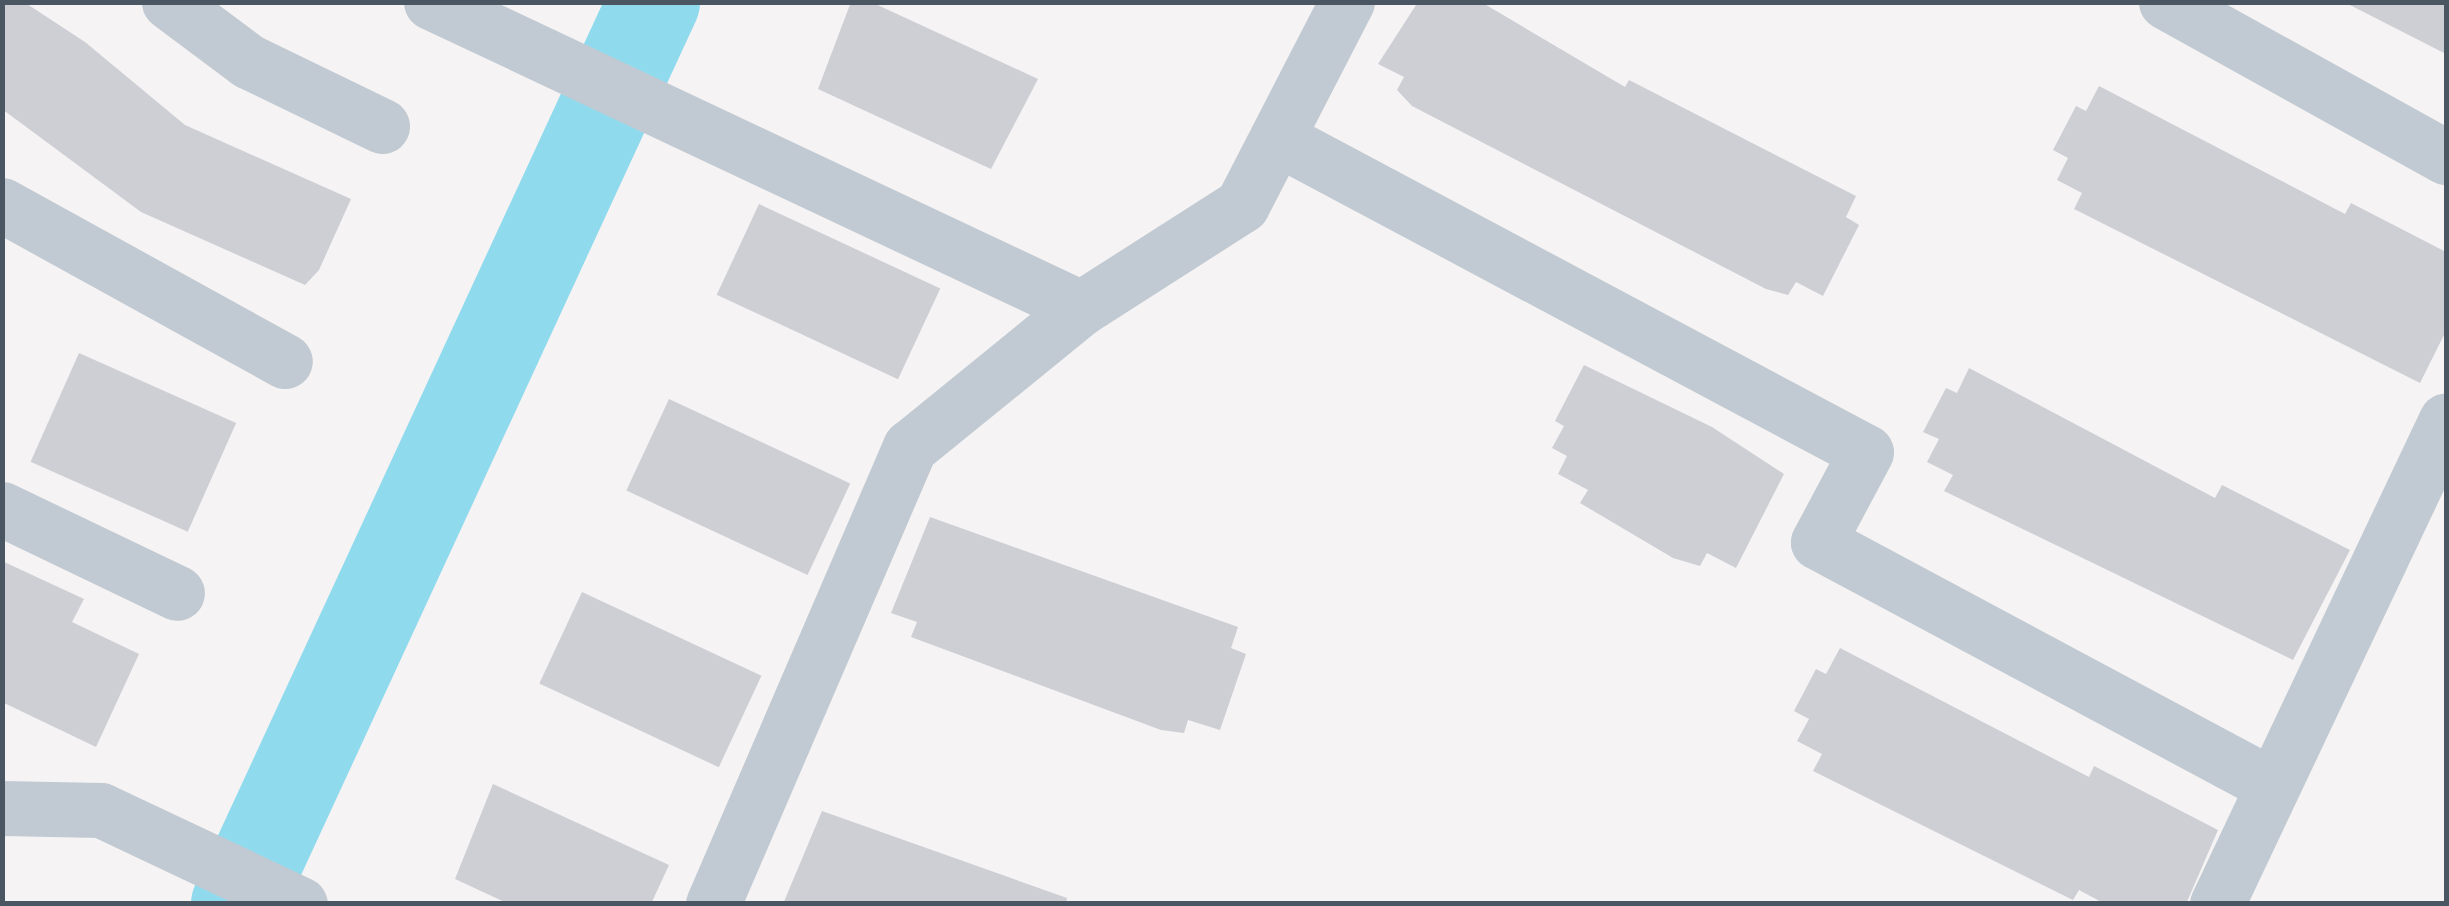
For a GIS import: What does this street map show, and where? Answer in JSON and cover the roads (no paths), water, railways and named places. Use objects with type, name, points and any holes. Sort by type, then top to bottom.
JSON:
[{"type":"lane","points":[[170,2],[248,61],[382,126]]},
{"type":"lane","points":[[713,904],[910,446],[1081,308],[1242,205],[1347,2]]},
{"type":"lane","points":[[2166,2],[2446,157]]},
{"type":"lane","points":[[458,8],[706,132],[1081,308]]},
{"type":"lane","points":[[1277,138],[1866,452],[1818,542],[2268,784]]},
{"type":"lane","points":[[2,205],[285,361]]},
{"type":"lane","points":[[2218,904],[2268,784],[2446,420]]},
{"type":"lane","points":[[2,510],[177,593]]},
{"type":"lane","points":[[2,808],[101,810],[300,904]]},
{"type":"waterway","points":[[237,904],[654,2]]}]
